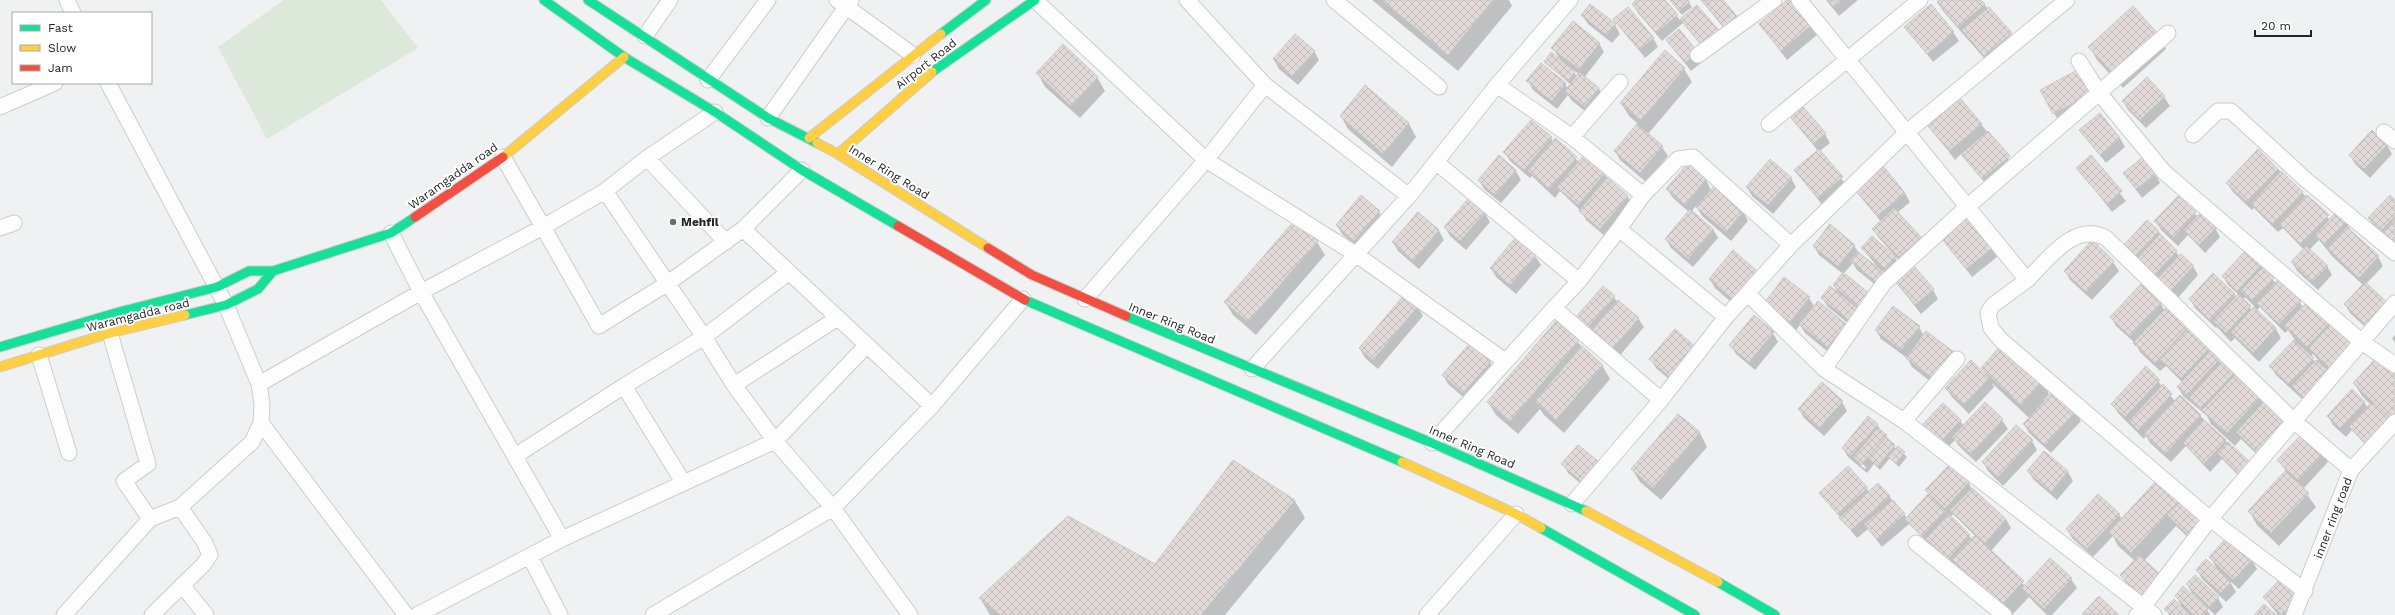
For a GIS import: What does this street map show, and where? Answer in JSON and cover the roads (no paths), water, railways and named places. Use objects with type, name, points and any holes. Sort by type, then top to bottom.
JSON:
[{"type":"main road","points":[[544,0],[624,57],[715,112],[802,170],[1023,299],[1422,471],[1516,514],[1695,615]]},
{"type":"main road","name":"Inner Ring Road","points":[[588,0],[768,118],[838,154],[1032,275],[1085,299],[1432,443],[1572,504],[1724,585],[1775,615]]},
{"type":"main road","name":"Airport Road","points":[[809,138],[912,55],[986,0]]},
{"type":"main road","name":"Airport Road","points":[[838,154],[928,75],[1035,0]]},
{"type":"main road","name":"Waramgadda road","points":[[0,346],[119,312],[217,287],[249,271],[273,271],[391,233],[502,158],[624,57]]},
{"type":"main road","name":"Waramgadda road","points":[[0,367],[110,333],[226,305],[258,289],[273,271]]},
{"type":"street","points":[[67,0],[73,12]]},
{"type":"street","points":[[645,36],[670,0]]},
{"type":"street","points":[[708,80],[768,0]]},
{"type":"street","points":[[1035,0],[1206,160],[1357,255],[1505,361]]},
{"type":"street","points":[[1187,0],[1265,84],[1409,196]]},
{"type":"street","points":[[1334,0],[1439,87]]},
{"type":"street","points":[[1252,368],[1357,255],[1409,196],[1497,85],[1570,0]]},
{"type":"street","points":[[1698,56],[1774,0]]},
{"type":"street","points":[[1799,0],[1848,58],[1906,132],[2027,280]]},
{"type":"street","points":[[1769,124],[1920,0]]},
{"type":"street","points":[[768,118],[845,2],[912,55]]},
{"type":"street","points":[[1572,504],[1661,400],[1726,317],[1791,245],[1906,132],[2060,2]]},
{"type":"street","points":[[1824,369],[1884,283],[1967,207],[2100,94],[2168,33]]},
{"type":"street","points":[[2079,61],[2100,94],[2164,172],[2362,342],[2395,365]]},
{"type":"street","points":[[1572,137],[1620,82]]},
{"type":"street","points":[[0,107],[53,84]]},
{"type":"street","points":[[64,615],[150,519],[180,507],[252,442],[260,423],[262,404],[259,384],[226,305],[109,84]]},
{"type":"street","points":[[1085,299],[1206,160],[1265,84]]},
{"type":"street","points":[[1497,85],[1572,137],[1643,195]]},
{"type":"street","points":[[2193,135],[2218,111],[2230,111],[2305,179],[2395,253]]},
{"type":"street","points":[[259,384],[421,292],[543,227],[605,191],[647,158],[715,112]]},
{"type":"street","points":[[1432,443],[1579,281],[1643,195],[1678,159],[1693,157],[1791,245]]},
{"type":"street","points":[[502,158],[599,326],[668,283],[743,229],[802,170]]},
{"type":"street","points":[[647,158],[726,242]]},
{"type":"street","points":[[1436,162],[1579,281]]},
{"type":"street","points":[[605,191],[704,337],[734,385],[775,441],[832,508],[910,615]]},
{"type":"street","points":[[743,229],[788,274],[932,406]]},
{"type":"street","points":[[1619,229],[1726,317]]},
{"type":"street","name":"inner ring road","points":[[2294,615],[2305,591],[2351,470],[2293,420],[2106,238],[2090,232],[2072,237],[2027,280],[1993,305],[1988,313],[1992,328],[2007,345],[2210,519],[2305,591]]},
{"type":"street","points":[[391,233],[421,292],[562,539]]},
{"type":"street","points":[[515,456],[704,337],[788,274]]},
{"type":"street","points":[[1748,294],[1824,369],[1904,421],[2145,612],[2210,519],[2293,420],[2395,303]]},
{"type":"street","points":[[653,615],[832,508],[932,406],[1023,299]]},
{"type":"street","points":[[1554,308],[1661,400]]},
{"type":"street","points":[[734,385],[836,318]]},
{"type":"street","points":[[110,333],[148,464],[124,481],[150,519]]},
{"type":"street","points":[[417,615],[562,539],[683,482],[775,441],[866,345]]},
{"type":"street","points":[[39,355],[69,453]]},
{"type":"street","points":[[1904,421],[1957,359]]},
{"type":"street","points":[[624,386],[683,482]]},
{"type":"street","points":[[2351,470],[2395,422]]},
{"type":"street","points":[[260,423],[406,615]]},
{"type":"street","points":[[152,615],[203,565],[210,555],[205,543],[180,507]]},
{"type":"street","points":[[1427,615],[1516,514]]},
{"type":"street","points":[[1916,543],[2004,615]]},
{"type":"street","points":[[530,557],[560,615]]},
{"type":"street","points":[[182,585],[206,615]]},
{"type":"place","name":"Mehfil","points":[[673,222]]}]
